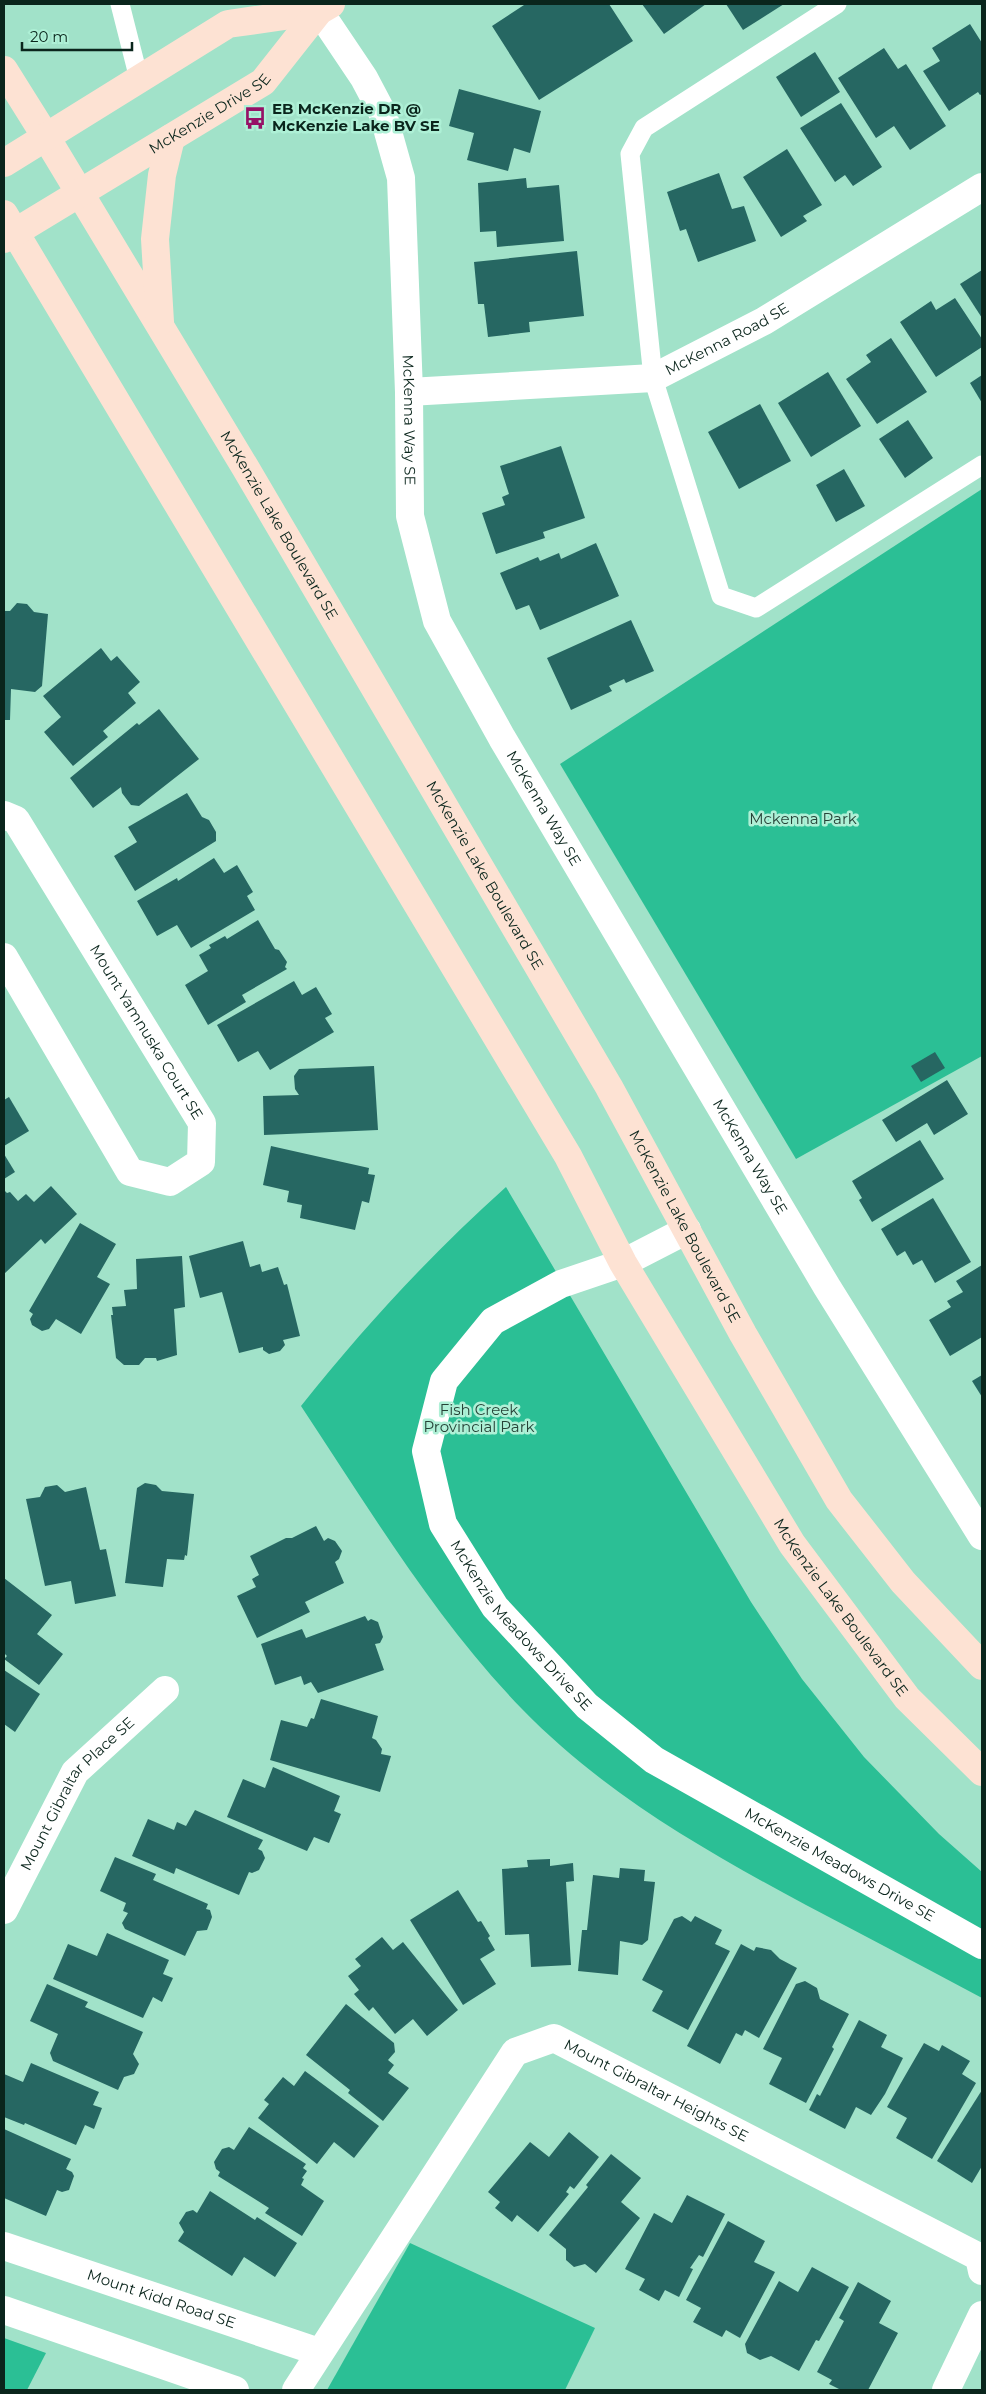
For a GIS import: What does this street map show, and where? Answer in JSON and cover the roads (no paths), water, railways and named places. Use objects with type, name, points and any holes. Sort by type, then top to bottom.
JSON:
[{"type":"main road","points":[[4,163],[228,24],[321,6]]},
{"type":"main road","name":"McKenzie Drive SE","points":[[7,228],[80,193],[263,82],[321,6]]},
{"type":"main road","name":"McKenzie Lake Boulevard SE","points":[[4,70],[160,326],[609,1087],[743,1334],[839,1500],[903,1582],[982,1666]]},
{"type":"main road","points":[[160,326],[156,239],[162,175],[171,138]]},
{"type":"main road","name":"McKenzie Lake Boulevard SE","points":[[7,228],[563,1147],[623,1263],[792,1544],[907,1698],[982,1772]]},
{"type":"street","name":"McKenna Way SE","points":[[321,6],[383,114],[401,178],[410,516],[437,621],[502,738],[812,1261],[982,1536]]},
{"type":"street","name":"McKenna Road SE","points":[[408,392],[653,378],[764,321],[982,187]]},
{"type":"street","name":"Mount Yamnuska Court SE","points":[[4,815],[16,820],[202,1123],[201,1162],[170,1182],[130,1172],[4,957]]},
{"type":"street","name":"McKenzie Meadows Drive SE","points":[[687,1230],[623,1263],[561,1284],[493,1321],[444,1381],[426,1451],[443,1524],[495,1607],[587,1706],[654,1760],[982,1945]]},
{"type":"street","name":"Mount Gibraltar Place SE","points":[[4,1910],[75,1772],[165,1690]]},
{"type":"street","name":"Mount Gibraltar Heights SE","points":[[296,2390],[515,2052],[554,2038],[979,2257],[982,2272]]},
{"type":"street","name":"Mount Kidd Road SE","points":[[4,2246],[319,2352]]},
{"type":"street","points":[[4,2310],[235,2390]]},
{"type":"street","points":[[946,2390],[982,2315]]},
{"type":"lane","points":[[120,4],[139,79]]},
{"type":"lane","points":[[837,4],[644,128],[630,154],[653,378],[721,596],[756,608],[982,465]]},
{"type":"place","name":"EB McKenzie DR @ McKenzie Lake BV SE","points":[[255,118]]},
{"type":"park label","name":"Mckenna Park","points":[[803,819]]},
{"type":"park label","name":"Fish Creek Provincial Park","points":[[479,1418]]}]
